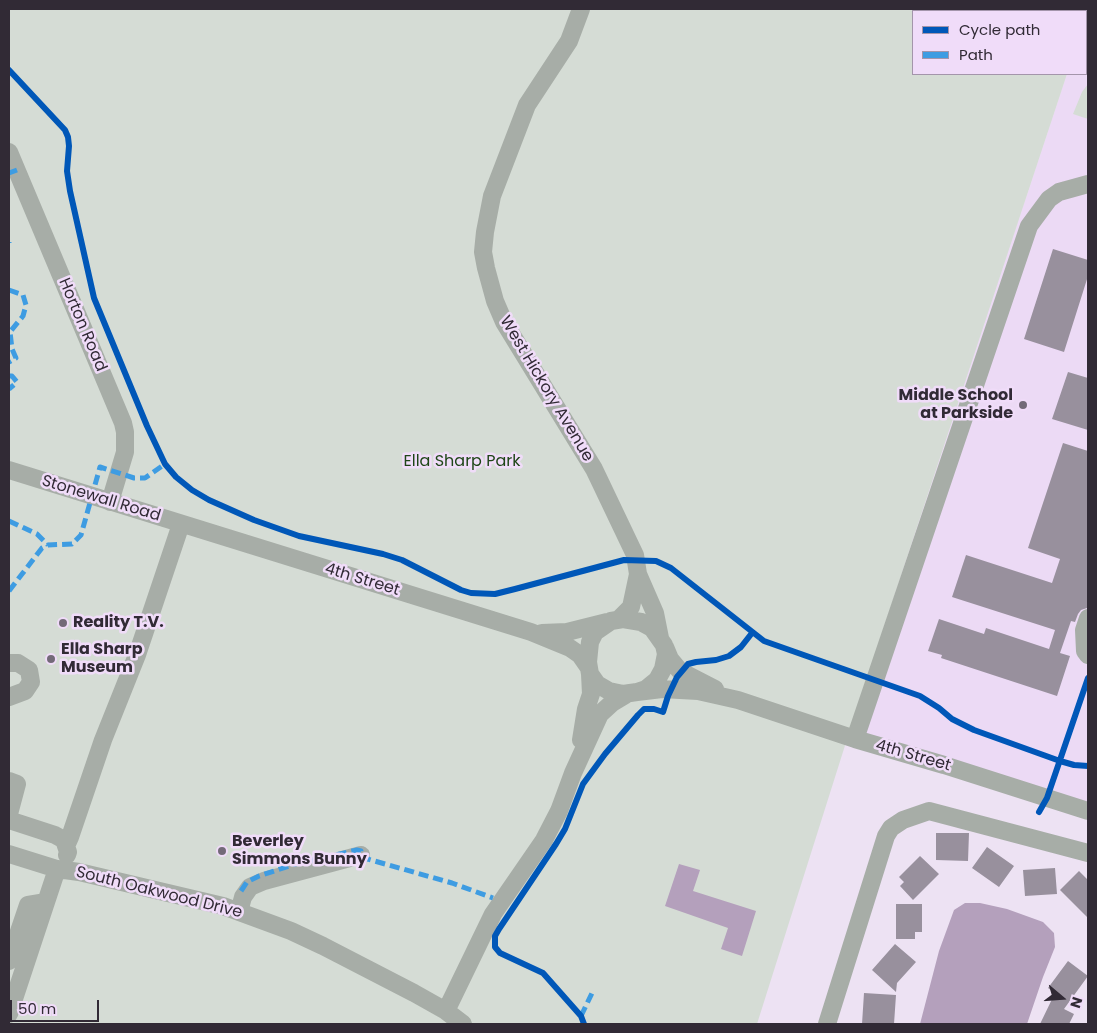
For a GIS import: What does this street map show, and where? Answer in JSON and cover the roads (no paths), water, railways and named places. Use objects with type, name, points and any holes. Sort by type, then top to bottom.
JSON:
[{"type":"street","name":"West Hickory Avenue","points":[[581,9],[569,41],[527,105],[492,196],[483,252],[495,301],[504,322],[594,469],[635,555],[638,574],[655,613],[662,642]]},
{"type":"street","name":"Horton Road","points":[[9,152],[125,432],[125,452],[110,502]]},
{"type":"street","points":[[855,739],[1029,226],[1049,199],[1059,192],[1088,184]]},
{"type":"street","name":"Stonewall Road","points":[[9,470],[187,526]]},
{"type":"street","points":[[66,846],[103,740],[138,656],[187,526]]},
{"type":"street","name":"4th Street","points":[[187,526],[531,632],[570,648],[580,656],[589,671]]},
{"type":"street","name":"West Hickory Avenue","points":[[615,620],[631,607],[638,574]]},
{"type":"street","points":[[1088,618],[1084,630],[1085,651],[1088,655]]},
{"type":"street","points":[[446,1012],[493,914],[544,840],[559,810],[573,773],[600,714],[612,703],[653,685],[660,675],[665,659],[662,642],[652,628],[641,622],[630,619],[615,620],[595,632],[590,642],[588,652],[591,694],[586,709],[584,727],[573,773]]},
{"type":"street","name":"4th Street","points":[[531,632],[567,632],[615,620]]},
{"type":"street","name":"4th Street","points":[[662,642],[670,659],[680,671],[738,700]]},
{"type":"street","points":[[9,663],[18,663],[29,670],[31,682],[24,691],[9,697]]},
{"type":"street","points":[[589,671],[597,684],[605,690],[618,694],[632,693]]},
{"type":"street","name":"4th Street","points":[[632,693],[662,689],[698,691],[738,700],[855,739],[1088,811]]},
{"type":"street","points":[[9,781],[17,784],[9,814]]},
{"type":"street","points":[[827,1024],[886,836],[891,828],[903,820],[928,811],[1088,853]]},
{"type":"street","points":[[9,820],[55,835],[64,840],[68,852],[46,902],[9,1014]]},
{"type":"street","name":"South Oakwood Drive","points":[[9,854],[60,869],[198,899],[291,931],[414,993],[463,1024]]},
{"type":"street","points":[[239,912],[243,897],[250,887],[264,881],[361,855]]},
{"type":"street","points":[[9,961],[28,905],[46,902]]},
{"type":"place","name":"Middle School at Parkside","points":[[1023,405]]},
{"type":"place","name":"Reality T.V.","points":[[63,623]]},
{"type":"place","name":"Ella Sharp Museum","points":[[51,659]]},
{"type":"place","name":"Beverley Simmons Bunny","points":[[222,851]]},
{"type":"park label","name":"Ella Sharp Park","points":[[462,462]]}]
